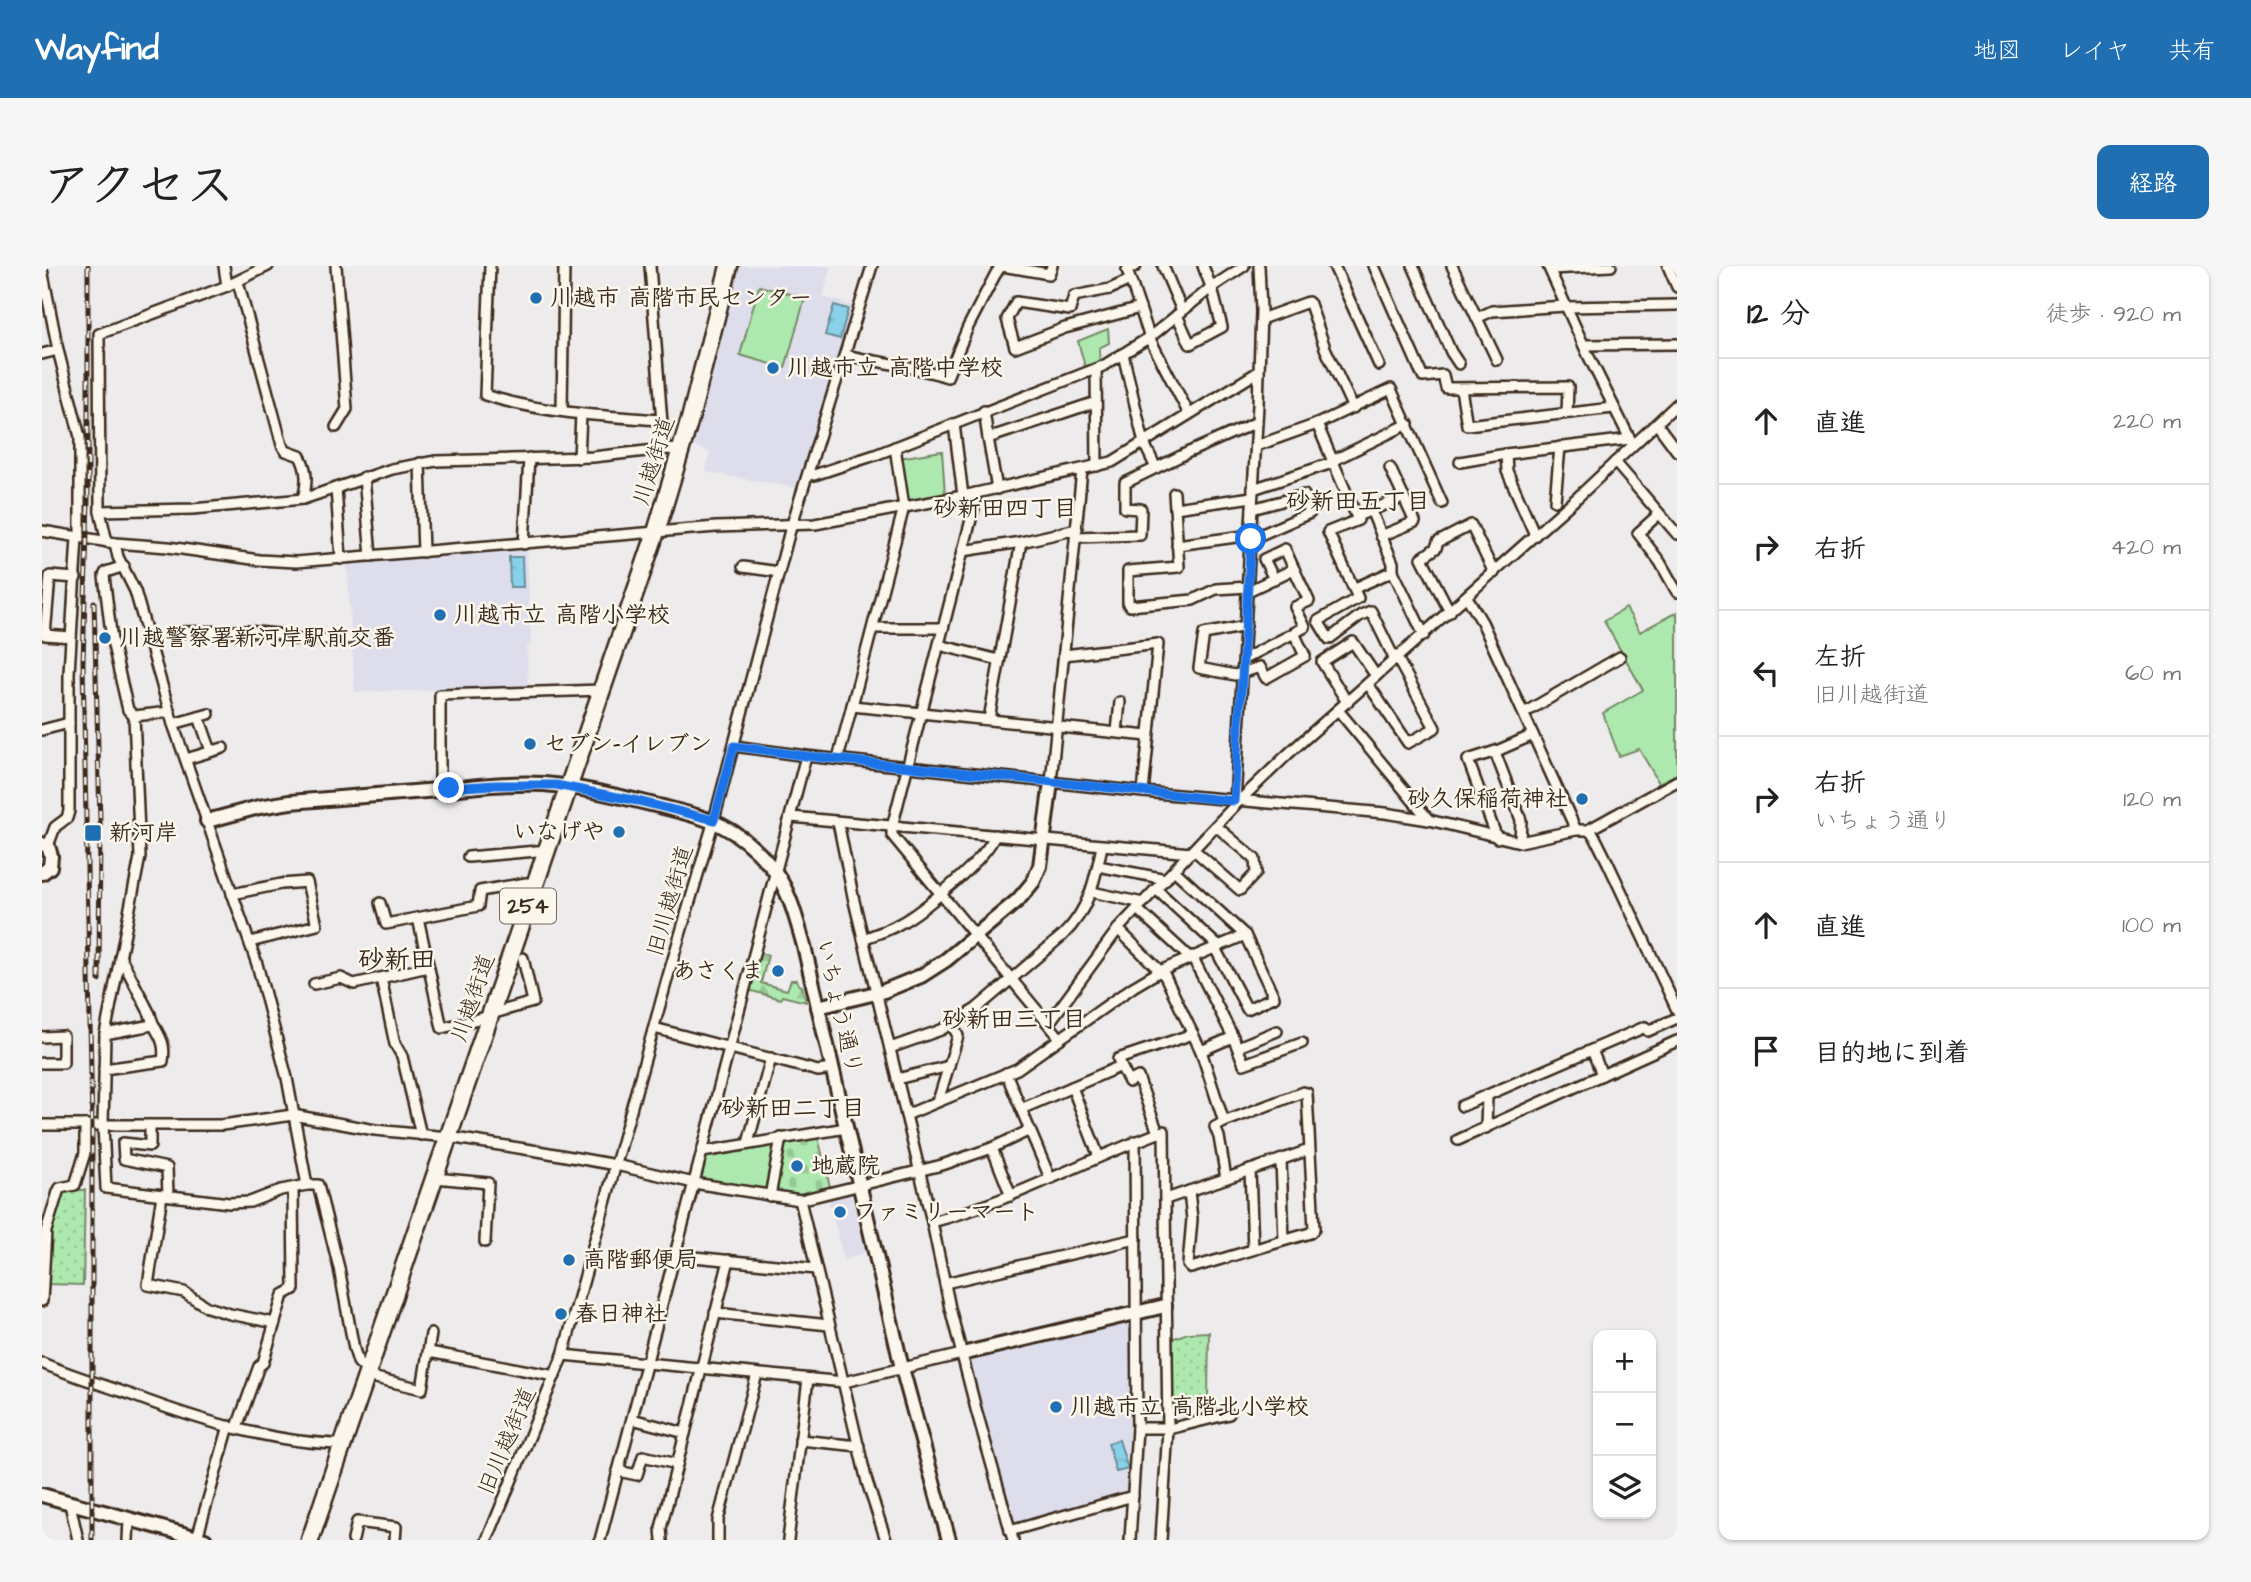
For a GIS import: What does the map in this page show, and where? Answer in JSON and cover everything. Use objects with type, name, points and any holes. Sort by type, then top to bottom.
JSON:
[{"type":"highway","name":"川越街道","points":[[310,1540],[656,533],[682,450],[729,266]]},
{"type":"street","points":[[224,266],[227,286]]},
{"type":"street","points":[[268,266],[238,282],[99,334],[100,511],[111,543],[135,592],[173,724],[250,942],[274,1024],[307,1185]]},
{"type":"street","points":[[335,266],[347,409],[336,427]]},
{"type":"street","points":[[490,266],[485,395],[500,401],[581,414],[661,420]]},
{"type":"street","points":[[562,411],[564,266]]},
{"type":"street","points":[[650,266],[664,449]]},
{"type":"street","name":"旧川越街道","points":[[487,1540],[563,1355],[714,820],[792,524],[872,266]]},
{"type":"street","points":[[846,355],[928,370],[947,377],[968,327],[1000,267],[1049,274],[1052,266]]},
{"type":"street","points":[[1136,266],[1127,270],[1150,337],[1189,414]]},
{"type":"street","points":[[1163,266],[1190,344],[1222,327],[1212,287],[1203,266]]},
{"type":"street","points":[[809,473],[814,475],[895,447],[1096,369],[1150,337],[1212,287],[1244,266]]},
{"type":"street","points":[[1237,801],[1257,422],[1261,318],[1259,266]]},
{"type":"street","points":[[1334,266],[1379,365]]},
{"type":"street","points":[[1374,266],[1423,377],[1443,375],[1446,388],[1568,387],[1567,413]]},
{"type":"street","points":[[1413,266],[1458,364]]},
{"type":"street","points":[[1452,266],[1497,360]]},
{"type":"street","points":[[1611,266],[1549,267],[1631,442]]},
{"type":"street","points":[[1668,266],[1677,287]]},
{"type":"street","points":[[42,269],[79,437],[78,537],[68,723],[69,811],[67,818],[55,827],[45,845],[51,856],[50,866],[42,873]]},
{"type":"street","points":[[1130,280],[1110,289],[1074,296],[1070,310],[1016,303],[1007,319],[1015,346],[1065,328],[1140,308]]},
{"type":"street","points":[[238,282],[282,444],[286,451],[300,456],[303,462],[307,480],[303,499]]},
{"type":"street","points":[[1261,318],[1308,302],[1325,348],[1353,408]]},
{"type":"street","points":[[1477,318],[1492,311],[1677,305]]},
{"type":"street","points":[[1584,345],[1677,344]]},
{"type":"street","points":[[42,354],[58,350]]},
{"type":"street","points":[[1123,354],[1144,443],[1156,468]]},
{"type":"street","points":[[1096,369],[1097,466]]},
{"type":"street","points":[[42,531],[111,543],[179,548],[275,562],[656,533],[815,524],[997,489],[1112,462],[1258,372]]},
{"type":"street","points":[[1256,446],[1317,424],[1391,388],[1442,503]]},
{"type":"street","points":[[1461,389],[1466,425],[1613,408]]},
{"type":"street","points":[[988,438],[1096,402]]},
{"type":"street","points":[[1049,1023],[1118,929],[1175,871],[1237,801],[1494,573],[1615,462],[1631,442],[1657,424],[1677,404]]},
{"type":"street","points":[[984,411],[997,489]]},
{"type":"street","points":[[579,458],[581,414]]},
{"type":"street","points":[[963,551],[1077,533],[1140,535],[1141,509],[1125,508],[1123,485],[1257,422]]},
{"type":"street","points":[[954,424],[963,496]]},
{"type":"street","points":[[1317,424],[1358,520],[1328,532],[1358,598],[1318,621],[1327,638],[1371,611],[1435,728],[1408,743],[1368,684]]},
{"type":"street","points":[[1175,508],[1252,493],[1332,462],[1408,424]]},
{"type":"street","points":[[1657,424],[1673,441],[1677,451]]},
{"type":"street","points":[[1460,462],[1560,447],[1631,442]]},
{"type":"street","points":[[838,759],[904,507],[895,447]]},
{"type":"street","points":[[1555,501],[1560,447]]},
{"type":"street","points":[[100,511],[193,509],[303,499],[364,477],[436,461],[579,458],[664,449],[682,450]]},
{"type":"street","points":[[1506,454],[1507,471],[1535,535]]},
{"type":"street","points":[[524,544],[529,458]]},
{"type":"street","points":[[1615,462],[1659,514],[1675,527]]},
{"type":"street","points":[[420,463],[423,552]]},
{"type":"street","points":[[1381,536],[1415,522],[1390,468]]},
{"type":"street","points":[[818,1007],[878,993],[921,976],[946,960],[1026,892],[1040,866],[1045,839],[1082,470]]},
{"type":"street","points":[[364,477],[371,556]]},
{"type":"street","points":[[336,488],[341,559]]},
{"type":"street","points":[[976,493],[907,765],[892,835],[1060,1038]]},
{"type":"street","points":[[1174,493],[1180,567],[1128,571],[1130,606],[1193,600],[1216,589],[1248,589],[1294,569]]},
{"type":"street","points":[[1177,545],[1251,537],[1310,513],[1304,495],[1252,509]]},
{"type":"street","points":[[1357,516],[1404,497]]},
{"type":"street","points":[[1371,510],[1393,563],[1393,570],[1424,635]]},
{"type":"street","points":[[1659,514],[1638,533],[1660,562],[1677,592]]},
{"type":"street","points":[[1450,611],[1422,558],[1436,548],[1438,542],[1471,525],[1494,573]]},
{"type":"street","points":[[989,719],[1021,542]]},
{"type":"street","points":[[1244,659],[1305,627],[1295,607],[1309,601],[1285,549],[1264,559],[1274,579]]},
{"type":"street","points":[[124,566],[106,572],[104,576],[112,641],[128,710],[134,716],[140,857],[105,1034],[103,1125],[106,1188],[229,1203],[250,1202],[282,1190],[318,1185],[339,1268],[354,1349],[363,1368],[368,1374],[422,1389],[431,1334]]},
{"type":"street","points":[[743,567],[779,572]]},
{"type":"street","points":[[1354,588],[1393,570]]},
{"type":"street","points":[[71,637],[45,635],[50,576],[76,578]]},
{"type":"street","points":[[1467,597],[1482,622],[1576,830]]},
{"type":"street","points":[[1245,626],[1204,634],[1199,668],[1235,676],[1259,667],[1266,678],[1305,657],[1294,633]]},
{"type":"street","points":[[874,628],[943,628]]},
{"type":"street","points":[[179,632],[247,631],[277,634],[292,639],[348,639]]},
{"type":"street","points":[[1346,702],[1322,663],[1353,642],[1376,676]]},
{"type":"street","points":[[1064,655],[1158,644],[1143,792]]},
{"type":"street","points":[[939,645],[999,660]]},
{"type":"street","points":[[1524,713],[1620,657]]},
{"type":"street","points":[[440,790],[440,695],[602,690]]},
{"type":"street","points":[[1117,732],[1120,702]]},
{"type":"street","points":[[852,706],[1148,736]]},
{"type":"street","points":[[1338,710],[1429,820]]},
{"type":"street","points":[[134,716],[170,712]]},
{"type":"street","points":[[173,724],[204,716],[211,751]]},
{"type":"street","points":[[42,730],[68,723]]},
{"type":"street","points":[[1497,838],[1468,761],[1533,735]]},
{"type":"street","points":[[734,746],[1143,792],[1385,813],[1429,820],[1520,842],[1588,830],[1677,781]]},
{"type":"street","points":[[186,759],[223,748]]},
{"type":"street","points":[[1495,752],[1521,820],[1520,842]]},
{"type":"street","points":[[600,1540],[806,756]]},
{"type":"street","name":"いちょう通り","points":[[207,821],[290,802],[495,785],[541,784],[569,787],[714,820],[747,843],[776,873],[795,916],[902,1368],[949,1540]]},
{"type":"street","points":[[791,817],[1102,846],[1192,851],[1240,890],[1256,873],[1255,859],[1216,826]]},
{"type":"street","points":[[838,822],[863,939],[962,1354],[1012,1535],[1133,1496]]},
{"type":"street","points":[[1588,830],[1594,835],[1608,863],[1677,1010]]},
{"type":"street","points":[[863,939],[903,923],[982,857],[995,835]]},
{"type":"street","points":[[890,1048],[930,1035],[976,1009],[1068,931],[1092,892],[1102,846]]},
{"type":"street","points":[[468,857],[548,850]]},
{"type":"street","points":[[1098,866],[1166,879]]},
{"type":"street","points":[[1156,889],[1216,947],[1247,1009],[1274,997],[1245,935],[1175,871]]},
{"type":"street","points":[[232,894],[281,884],[307,882],[317,925],[250,942]]},
{"type":"street","points":[[380,903],[386,924],[478,906],[480,891],[526,883],[536,885]]},
{"type":"street","points":[[1092,892],[1140,906],[1191,956],[1238,1047],[1244,1064],[1302,1043]]},
{"type":"street","points":[[418,918],[443,1029],[533,1002],[523,958]]},
{"type":"street","points":[[1118,929],[1160,971],[1179,1003],[1201,1051],[1224,1122]]},
{"type":"street","points":[[906,1115],[1017,1069],[1160,971],[1245,935]]},
{"type":"street","points":[[104,1069],[163,1061],[160,1032],[152,1025],[150,1014],[120,956]]},
{"type":"street","points":[[314,984],[341,978],[354,984],[428,967]]},
{"type":"street","points":[[381,978],[395,1044],[402,1056],[421,1135]]},
{"type":"street","points":[[1462,1105],[1645,1027],[1647,1031],[1677,1018]]},
{"type":"street","points":[[938,1101],[958,1036],[952,1024]]},
{"type":"street","points":[[105,1034],[152,1025]]},
{"type":"street","points":[[654,1028],[818,1071],[832,1069]]},
{"type":"street","points":[[1238,1047],[1277,1031]]},
{"type":"street","points":[[1158,1133],[1138,1077],[1129,1082],[1118,1059],[1193,1034]]},
{"type":"street","points":[[42,1037],[63,1036],[63,1063],[42,1063]]},
{"type":"street","points":[[1201,1051],[1233,1037]]},
{"type":"street","points":[[1458,1140],[1677,1041]]},
{"type":"street","points":[[1592,1050],[1602,1075]]},
{"type":"street","points":[[748,1143],[771,1058]]},
{"type":"street","points":[[897,1079],[948,1066]]},
{"type":"street","points":[[1021,1109],[1121,1066]]},
{"type":"street","points":[[1006,1073],[1050,1178]]},
{"type":"street","points":[[1072,1087],[1099,1157]]},
{"type":"street","points":[[1189,1191],[1192,1219],[1188,1265],[1191,1268],[1310,1233],[1314,1229],[1307,1093],[1303,1092],[1214,1127],[1219,1137],[1226,1178]]},
{"type":"street","points":[[1486,1128],[1487,1096]]},
{"type":"street","points":[[42,1125],[222,1125],[293,1115],[375,1130],[448,1138],[616,1165],[694,1183],[800,1200],[919,1170],[992,1148],[1030,1130]]},
{"type":"street","points":[[42,1301],[46,1231],[60,1188],[75,1185],[85,1153],[85,1125]]},
{"type":"street","points":[[150,1126],[150,1146],[124,1143],[124,1159],[167,1168],[165,1195],[148,1284],[184,1292],[208,1307],[230,1314],[275,1322]]},
{"type":"street","points":[[702,1152],[846,1128]]},
{"type":"street","points":[[932,1222],[967,1213],[1011,1196],[1135,1141],[1164,1131],[1168,1429],[1161,1540]]},
{"type":"street","points":[[770,1196],[781,1138]]},
{"type":"street","points":[[1130,1540],[1137,1428],[1135,1141]]},
{"type":"street","points":[[992,1148],[1011,1196]]},
{"type":"street","points":[[1166,1199],[1309,1150]]},
{"type":"street","points":[[1281,1160],[1284,1239]]},
{"type":"street","points":[[1250,1170],[1253,1249]]},
{"type":"street","points":[[435,1178],[488,1183],[485,1242]]},
{"type":"street","points":[[42,1495],[201,1539],[233,1426],[259,1366],[264,1363],[283,1294],[294,1289],[293,1188]]},
{"type":"street","points":[[800,1200],[867,1482],[886,1540]]},
{"type":"street","points":[[945,1283],[1136,1240]]},
{"type":"street","points":[[674,1255],[816,1269]]},
{"type":"street","points":[[662,1540],[661,1528],[730,1260]]},
{"type":"street","points":[[563,1355],[844,1382],[1165,1306]]},
{"type":"street","points":[[715,1313],[829,1325]]},
{"type":"street","points":[[429,1352],[555,1376]]},
{"type":"street","points":[[42,1363],[153,1404],[233,1426],[304,1441],[344,1444]]},
{"type":"street","points":[[718,1540],[718,1520],[757,1374]]},
{"type":"street","points":[[788,1540],[808,1379]]},
{"type":"street","points":[[1137,1428],[1168,1429],[1229,1414]]},
{"type":"street","points":[[632,1419],[685,1433]]},
{"type":"street","points":[[800,1440],[859,1446]]},
{"type":"street","points":[[618,1471],[637,1475],[642,1456],[677,1464]]},
{"type":"street","points":[[70,1504],[78,1540]]},
{"type":"street","points":[[128,1540],[129,1519]]},
{"type":"street","points":[[353,1540],[357,1522],[396,1527],[395,1540]]},
{"type":"shaded area","name":"川越市立 高階中学校","points":[[735,266],[831,266],[823,297],[855,306],[798,488],[706,472],[710,452],[692,446]]},
{"type":"shaded area","name":"川越市立 高階小学校","points":[[527,548],[531,646],[527,647],[528,688],[355,692],[347,563]]},
{"type":"shaded area","points":[[849,1193],[866,1252],[844,1260],[828,1198]]},
{"type":"shaded area","name":"川越市立 高階北小学校","points":[[1131,1319],[1133,1424],[1129,1493],[1014,1526],[989,1444],[967,1356]]},
{"type":"green space","points":[[759,286],[805,298],[785,368],[740,355]]},
{"type":"green space","points":[[1108,329],[1109,343],[1099,348],[1100,365],[1086,370],[1078,341]]},
{"type":"green space","points":[[942,451],[945,495],[907,501],[899,458]]},
{"type":"green space","points":[[1626,608],[1640,632],[1677,612],[1677,774],[1659,783],[1639,749],[1619,756],[1603,713],[1643,690],[1604,621]]},
{"type":"green space","points":[[757,953],[768,955],[761,983],[787,990],[791,980],[797,980],[802,986],[806,1002],[782,996],[781,999],[748,990]]},
{"type":"green space","points":[[818,1137],[830,1187],[800,1196],[776,1191],[774,1189],[782,1142]]},
{"type":"green space","points":[[774,1143],[768,1190],[701,1179],[699,1176],[705,1154]]},
{"type":"green space","points":[[62,1190],[85,1190],[83,1285],[47,1284],[49,1230]]},
{"type":"green space","points":[[1209,1332],[1208,1397],[1169,1407],[1169,1340],[1188,1333]]},
{"type":"water","points":[[834,305],[848,309],[840,339],[825,335]]},
{"type":"water","points":[[509,557],[522,557],[523,587],[510,587]]},
{"type":"water","points":[[1119,1440],[1128,1469],[1116,1472],[1108,1443]]},
{"type":"railway","points":[[88,266],[88,500],[83,662],[92,1125],[92,1540]]},
{"type":"railway","points":[[94,602],[100,820],[99,980]]},
{"type":"place","name":"川越市 高階市民センター","points":[[536,298]]},
{"type":"place","name":"川越市立 高階中学校","points":[[773,368]]},
{"type":"place","name":"川越市立 高階小学校","points":[[440,615]]},
{"type":"place","name":"川越警察署新河岸駅前交番","points":[[105,638]]},
{"type":"place","name":"セブン-イレブン","points":[[530,744]]},
{"type":"place","name":"砂久保稲荷神社","points":[[1582,799]]},
{"type":"place","name":"いなげや","points":[[619,832]]},
{"type":"place","name":"新河岸","points":[[93,833]]},
{"type":"place","name":"あさくま","points":[[778,971]]},
{"type":"place","name":"地蔵院","points":[[797,1166]]},
{"type":"place","name":"ファミリーマート","points":[[840,1212]]},
{"type":"place","name":"高階郵便局","points":[[569,1260]]},
{"type":"place","name":"春日神社","points":[[561,1314]]},
{"type":"place","name":"川越市立 高階北小学校","points":[[1056,1407]]},
{"type":"district","name":"砂新田五丁目","points":[[1358,502]]},
{"type":"district","name":"砂新田四丁目","points":[[1005,509]]},
{"type":"district","name":"砂新田","points":[[397,960]]},
{"type":"district","name":"砂新田三丁目","points":[[1014,1020]]},
{"type":"district","name":"砂新田二丁目","points":[[793,1109]]},
{"type":"route","points":[[449,788],[556,785],[638,801],[714,820],[734,746],[1234,801],[1251,539]]}]
